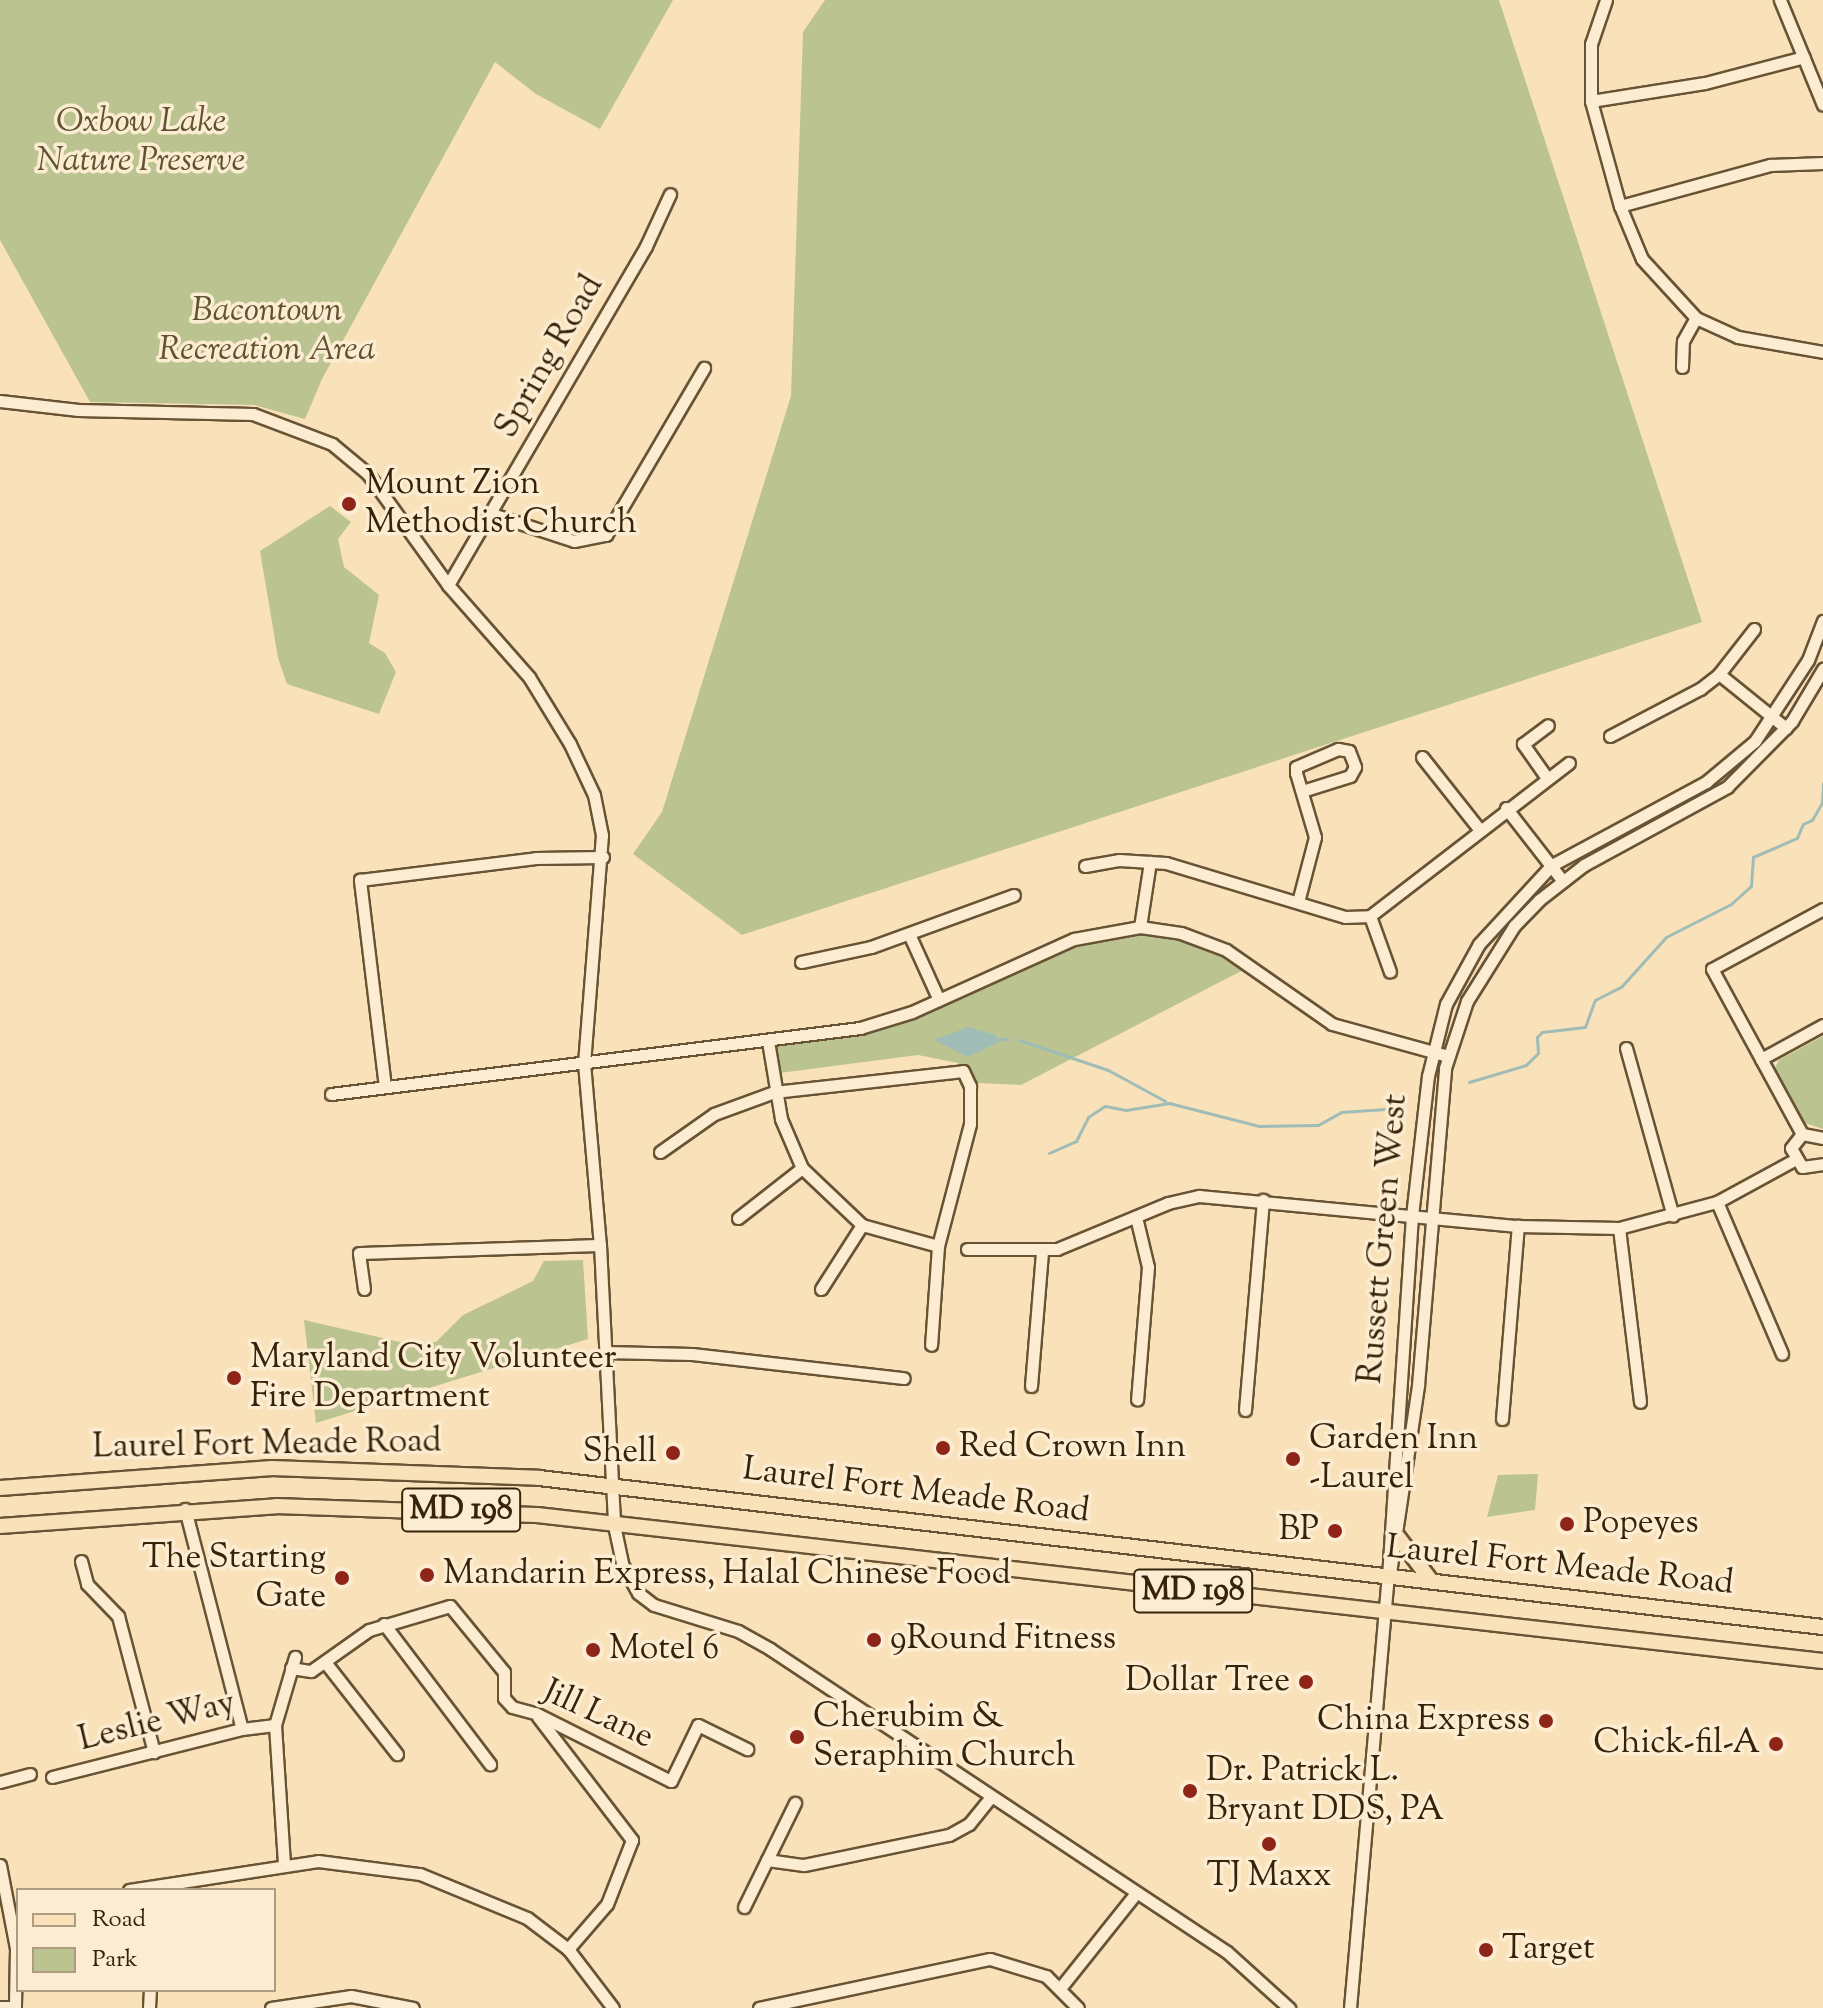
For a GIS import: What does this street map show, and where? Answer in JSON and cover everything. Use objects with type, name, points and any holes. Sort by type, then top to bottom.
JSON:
[{"type":"main road","name":"Laurel Fort Meade Road","points":[[0,1488],[108,1476],[272,1468],[458,1472],[610,1486],[1823,1627]]},
{"type":"main road","name":"Laurel Fort Meade Road","points":[[0,1526],[185,1509],[369,1506],[614,1525],[1823,1661]]},
{"type":"main road","points":[[1398,1537],[1432,1582]]},
{"type":"street","points":[[1606,0],[1591,44],[1591,101],[1620,206],[1642,259],[1696,318],[1738,337],[1823,352]]},
{"type":"street","points":[[1780,0],[1823,105]]},
{"type":"street","points":[[1591,101],[1705,83],[1804,57]]},
{"type":"street","points":[[1620,206],[1758,167],[1823,163]]},
{"type":"street","name":"Spring Road","points":[[448,585],[646,246],[670,194]]},
{"type":"street","points":[[1682,367],[1680,350],[1696,318]]},
{"type":"street","points":[[492,514],[574,541],[606,535],[704,368]]},
{"type":"street","points":[[0,401],[78,410],[246,413],[302,429],[332,444],[368,474],[448,585],[529,677],[570,744],[594,795],[603,857],[584,1063],[600,1245],[610,1486],[622,1564],[638,1593],[654,1605],[763,1644],[989,1799],[1227,1952],[1289,2008]]},
{"type":"street","name":"Russett Green West","points":[[1388,1577],[1412,1216],[1432,1052],[1446,1004],[1479,944],[1552,865],[1706,782],[1755,741],[1808,660],[1823,621]]},
{"type":"street","points":[[1610,736],[1678,703],[1719,674],[1754,629]]},
{"type":"street","name":"Russett Green West","points":[[1388,1577],[1398,1537],[1434,1218],[1448,1056],[1482,972],[1514,926],[1562,880],[1706,802],[1786,728],[1823,669]]},
{"type":"street","points":[[1719,674],[1786,728]]},
{"type":"street","points":[[1547,778],[1523,744],[1548,725]]},
{"type":"street","points":[[1298,902],[1315,837],[1296,773],[1300,762],[1338,749],[1349,751],[1355,767],[1350,776],[1302,791]]},
{"type":"street","points":[[1422,757],[1479,829]]},
{"type":"street","points":[[1085,866],[1150,862],[1345,917],[1370,916],[1506,808],[1569,763]]},
{"type":"street","points":[[1506,808],[1562,880]]},
{"type":"street","points":[[385,1087],[360,880],[536,858],[603,857]]},
{"type":"street","points":[[1140,927],[1150,862]]},
{"type":"street","points":[[801,962],[909,934],[1014,895]]},
{"type":"street","points":[[1802,1134],[1712,969],[1823,909]]},
{"type":"street","points":[[1370,916],[1390,972]]},
{"type":"street","points":[[331,1094],[872,1026],[939,1000],[1074,939],[1140,927],[1181,933],[1226,950],[1332,1024],[1448,1056]]},
{"type":"street","points":[[909,934],[939,1000]]},
{"type":"street","points":[[1761,1059],[1823,1025]]},
{"type":"street","points":[[768,1041],[774,1092],[802,1168],[862,1225],[938,1246]]},
{"type":"street","points":[[1626,1048],[1673,1216]]},
{"type":"street","points":[[660,1152],[714,1114],[774,1092],[963,1071],[970,1086],[970,1124],[938,1246],[931,1345]]},
{"type":"street","points":[[1802,1134],[1823,1138]]},
{"type":"street","points":[[1794,1160],[1793,1143],[1802,1134]]},
{"type":"street","points":[[1794,1160],[1807,1169],[1821,1169]]},
{"type":"street","points":[[967,1249],[1042,1252],[1199,1196],[1518,1226],[1619,1228],[1717,1202],[1794,1160]]},
{"type":"street","points":[[738,1218],[802,1168]]},
{"type":"street","points":[[1245,1410],[1263,1200]]},
{"type":"street","points":[[1717,1202],[1782,1354]]},
{"type":"street","points":[[1136,1217],[1148,1267],[1137,1400]]},
{"type":"street","points":[[821,1289],[862,1225]]},
{"type":"street","points":[[1502,1419],[1518,1226]]},
{"type":"street","points":[[1619,1228],[1640,1402]]},
{"type":"street","points":[[364,1289],[359,1253],[600,1245]]},
{"type":"street","points":[[1031,1386],[1042,1252]]},
{"type":"street","points":[[606,1352],[692,1354],[904,1378]]},
{"type":"street","points":[[185,1509],[242,1729]]},
{"type":"street","points":[[81,1561],[87,1584],[118,1616],[154,1752]]},
{"type":"street","points":[[1350,2008],[1388,1577]]},
{"type":"street","name":"Jill Lane","points":[[284,1864],[275,1725],[293,1662],[311,1671],[384,1624],[450,1606],[504,1672],[508,1704],[535,1713],[671,1781],[698,1725],[747,1749]]},
{"type":"street","points":[[384,1624],[490,1764]]},
{"type":"street","points":[[325,1662],[397,1754]]},
{"type":"street","points":[[535,1713],[632,1840],[629,1860],[607,1904],[568,1949]]},
{"type":"street","name":"Leslie Way","points":[[52,1777],[242,1729],[275,1725]]},
{"type":"street","points":[[0,1782],[30,1774]]},
{"type":"street","points":[[767,1860],[804,1865],[949,1835],[969,1824],[989,1799]]},
{"type":"street","points":[[744,1907],[795,1803]]},
{"type":"street","points":[[142,1888],[284,1864],[352,1863],[420,1874],[497,1902],[568,1949],[613,2008]]},
{"type":"street","points":[[0,1865],[14,1911],[15,2008],[0,2007]]},
{"type":"street","points":[[1061,1987],[1136,1893]]},
{"type":"street","points":[[759,2008],[990,1959],[1026,1966],[1061,1987],[1078,2008]]},
{"type":"street","points":[[273,2008],[351,1996],[413,2008]]},
{"type":"green space","name":"Oxbow Lake Nature Preserve","points":[[0,0],[673,0],[600,129],[536,94],[495,62],[322,379],[305,419],[254,405],[90,402],[0,240]]},
{"type":"green space","points":[[825,0],[1499,0],[1702,622],[742,935],[633,854],[662,812],[791,396],[803,32]]},
{"type":"green space","points":[[330,506],[351,522],[338,539],[344,567],[379,595],[369,643],[385,653],[396,672],[379,714],[287,684],[278,658],[260,551]]},
{"type":"green space","points":[[1118,929],[1181,933],[1249,967],[1021,1085],[977,1083],[958,1063],[918,1055],[772,1074],[768,1042],[860,1028],[1053,947]]},
{"type":"green space","points":[[1823,1036],[1823,1129],[1805,1123],[1775,1068],[1779,1060]]},
{"type":"green space","points":[[583,1260],[588,1339],[316,1423],[304,1320],[400,1342],[436,1342],[463,1315],[533,1281],[544,1261]]},
{"type":"green space","points":[[1538,1474],[1535,1510],[1487,1517],[1498,1475]]},
{"type":"water","points":[[968,1027],[996,1035],[999,1042],[968,1057],[934,1040]]},
{"type":"waterway","points":[[1469,1082],[1526,1065],[1538,1053],[1537,1037],[1542,1032],[1585,1027],[1595,1000],[1621,987],[1666,937],[1731,904],[1751,886],[1753,857],[1797,838],[1803,824],[1812,820],[1822,803],[1823,783]]},
{"type":"waterway","points":[[1000,1039],[1007,1039]]},
{"type":"waterway","points":[[1019,1040],[1108,1070],[1165,1101]]},
{"type":"waterway","points":[[1049,1153],[1076,1141],[1088,1117],[1105,1106],[1126,1110],[1169,1103],[1259,1126],[1318,1125],[1341,1112],[1400,1108]]},
{"type":"place","name":"Mount Zion Methodist Church","points":[[349,504]]},
{"type":"place","name":"Maryland City Volunteer Fire Department","points":[[234,1378]]},
{"type":"place","name":"Red Crown Inn","points":[[943,1448]]},
{"type":"place","name":"Shell","points":[[673,1453]]},
{"type":"place","name":"Garden Inn -Laurel","points":[[1293,1459]]},
{"type":"place","name":"Popeyes","points":[[1567,1524]]},
{"type":"place","name":"BP","points":[[1335,1531]]},
{"type":"place","name":"Mandarin Express, Halal Chinese Food","points":[[427,1575]]},
{"type":"place","name":"The Starting Gate","points":[[342,1578]]},
{"type":"place","name":"9Round Fitness","points":[[874,1640]]},
{"type":"place","name":"Motel 6","points":[[593,1650]]},
{"type":"place","name":"Dollar Tree","points":[[1306,1682]]},
{"type":"place","name":"China Express","points":[[1546,1721]]},
{"type":"place","name":"Cherubim & Seraphim Church","points":[[797,1737]]},
{"type":"place","name":"Chick-fil-A","points":[[1776,1744]]},
{"type":"place","name":"Dr. Patrick L. Bryant DDS, PA","points":[[1190,1791]]},
{"type":"place","name":"TJ Maxx","points":[[1269,1844]]},
{"type":"place","name":"Target","points":[[1486,1950]]},
{"type":"park label","name":"Bacontown Recreation Area","points":[[267,330]]}]
